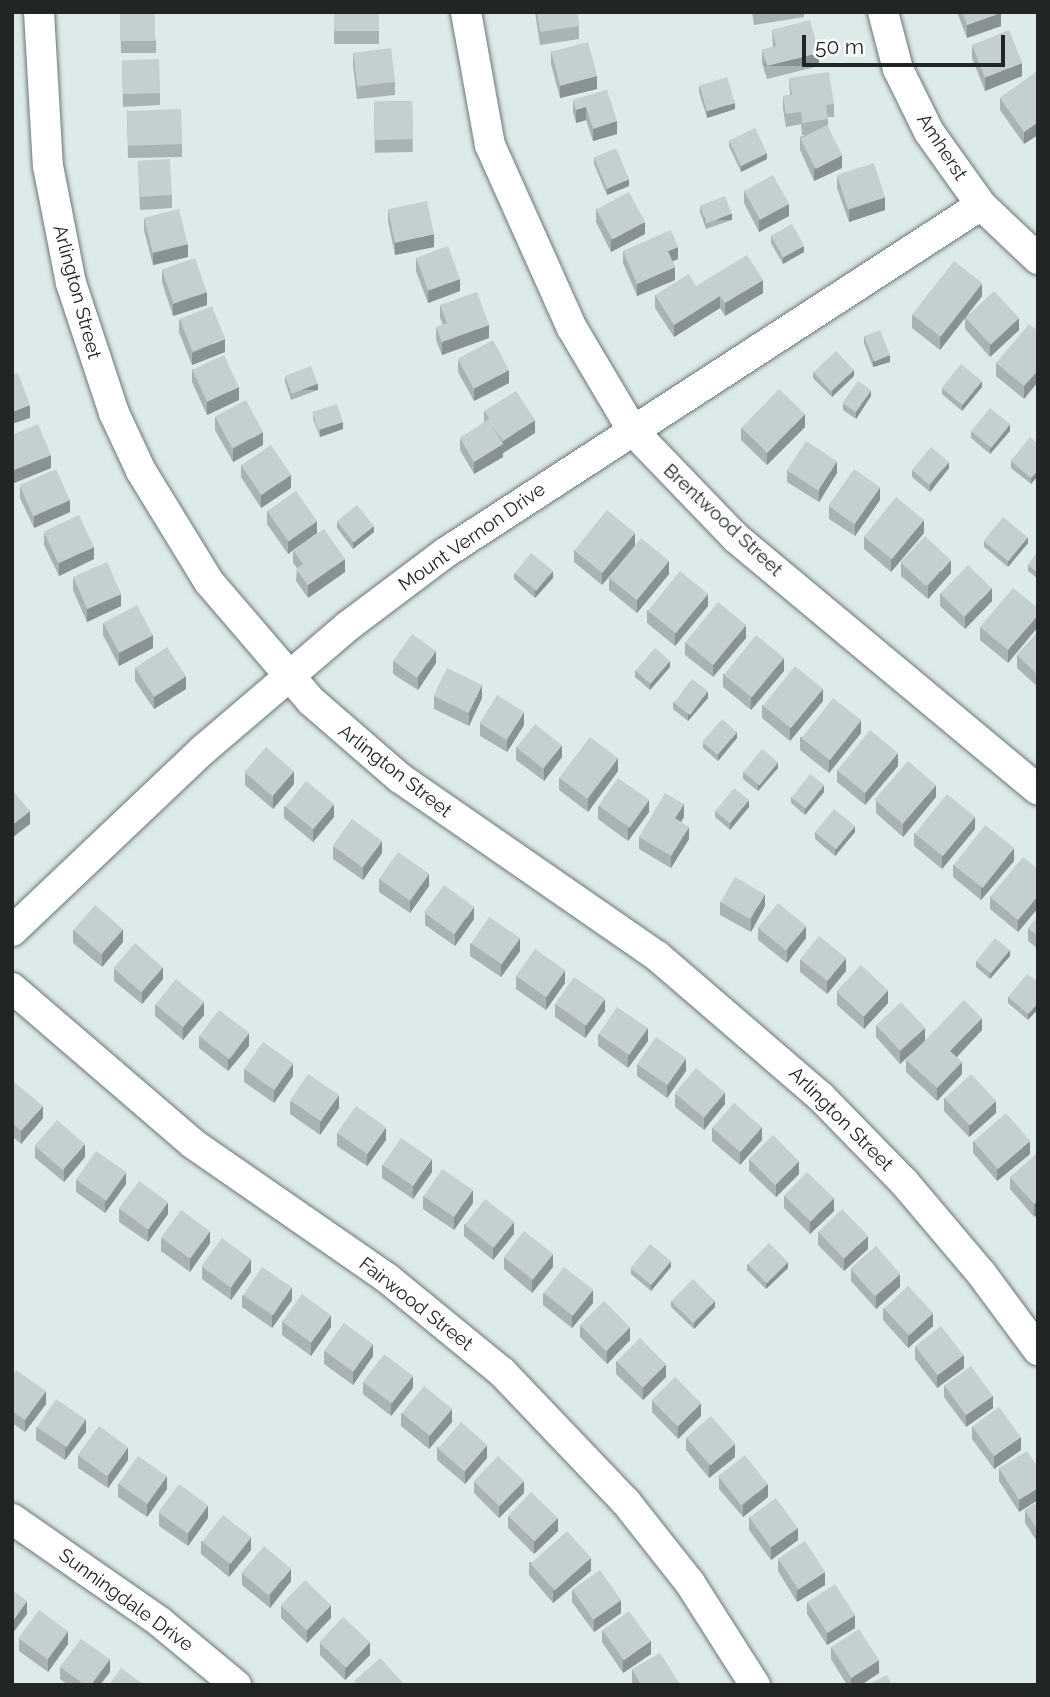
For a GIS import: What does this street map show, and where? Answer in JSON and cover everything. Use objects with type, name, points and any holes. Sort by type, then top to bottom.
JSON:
[{"type":"street","name":"Arlington Street","points":[[39,12],[42,97],[56,216],[71,283],[114,413],[173,528],[231,611],[322,713],[400,778],[657,956],[753,1035],[904,1182],[981,1273],[1038,1350]]},
{"type":"street","name":"Brentwood Street","points":[[466,12],[490,145],[572,328],[633,431],[736,538],[1038,790]]},
{"type":"street","name":"Amherst","points":[[883,12],[912,100],[981,205],[1038,259]]},
{"type":"street","name":"Mount Vernon Drive","points":[[12,932],[126,818],[289,678],[445,553],[981,205]]},
{"type":"street","name":"Fairwood Street","points":[[12,988],[192,1143],[387,1278],[502,1372],[626,1502],[690,1583],[755,1685]]},
{"type":"street","name":"Sunningdale Drive","points":[[12,1518],[160,1622],[236,1685]]},
{"type":"building","points":[[120,12],[155,12],[155,41],[120,41]]},
{"type":"building","points":[[334,12],[379,12],[379,31],[334,31]]},
{"type":"building","points":[[537,12],[577,12],[579,26],[540,32]]},
{"type":"building","points":[[962,12],[1000,12],[1001,13],[967,25]]},
{"type":"building","points":[[810,20],[819,53],[767,66],[762,50],[776,46],[772,30]]},
{"type":"building","points":[[1009,30],[1022,62],[985,77],[972,45]]},
{"type":"building","points":[[588,42],[597,76],[560,86],[551,52]]},
{"type":"building","points":[[391,48],[395,82],[357,86],[353,53]]},
{"type":"building","points":[[159,59],[160,93],[123,94],[122,60]]},
{"type":"building","points":[[1038,71],[1038,122],[1024,132],[1000,98]]},
{"type":"building","points":[[829,72],[834,104],[826,105],[828,119],[802,123],[801,112],[786,114],[783,96],[792,95],[789,78]]},
{"type":"building","points":[[727,77],[735,103],[707,111],[699,85]]},
{"type":"building","points":[[607,90],[617,121],[593,129],[586,107],[576,110],[573,100]]},
{"type":"building","points":[[412,101],[413,139],[375,140],[374,102]]},
{"type":"building","points":[[181,109],[182,144],[128,146],[127,111]]},
{"type":"building","points":[[827,125],[842,155],[816,169],[800,139]]},
{"type":"building","points":[[755,128],[767,153],[741,166],[729,141]]},
{"type":"building","points":[[616,148],[629,179],[607,189],[594,157]]},
{"type":"building","points":[[170,159],[172,195],[140,197],[138,161]]},
{"type":"building","points":[[874,163],[885,197],[848,209],[837,175]]},
{"type":"building","points":[[773,175],[789,204],[760,220],[744,191]]},
{"type":"building","points":[[629,192],[645,222],[612,239],[596,209]]},
{"type":"building","points":[[725,196],[732,214],[707,223],[700,206]]},
{"type":"building","points":[[427,201],[434,234],[395,243],[388,209]]},
{"type":"building","points":[[179,209],[188,244],[153,253],[144,218]]},
{"type":"building","points":[[792,224],[804,246],[783,258],[771,236]]},
{"type":"building","points":[[671,230],[678,247],[668,251],[675,267],[637,284],[623,251]]},
{"type":"building","points":[[448,246],[460,279],[428,291],[416,258]]},
{"type":"building","points":[[747,255],[763,280],[725,303],[720,296],[674,325],[655,295],[689,274],[696,286]]},
{"type":"building","points":[[195,258],[207,292],[174,303],[162,269]]},
{"type":"building","points":[[954,261],[982,283],[941,337],[912,315]]},
{"type":"building","points":[[994,291],[1019,318],[991,345],[965,318]]},
{"type":"building","points":[[477,292],[489,325],[442,342],[436,327],[447,323],[440,305]]},
{"type":"building","points":[[212,306],[225,338],[193,352],[180,319]]},
{"type":"building","points":[[1029,324],[1038,331],[1038,370],[1024,386],[996,363]]},
{"type":"building","points":[[880,330],[890,355],[874,361],[864,336]]},
{"type":"building","points":[[493,340],[509,370],[474,389],[458,359]]},
{"type":"building","points":[[836,351],[854,370],[831,391],[813,372]]},
{"type":"building","points":[[224,355],[239,387],[207,402],[192,370]]},
{"type":"building","points":[[961,364],[982,381],[962,405],[941,388]]},
{"type":"building","points":[[311,366],[318,384],[292,394],[285,376]]},
{"type":"building","points":[[18,373],[30,405],[12,412],[12,375]]},
{"type":"building","points":[[858,381],[871,390],[856,412],[843,403]]},
{"type":"building","points":[[779,389],[805,414],[767,453],[741,428]]},
{"type":"building","points":[[516,391],[535,420],[503,441],[491,425],[503,444],[474,462],[460,438],[489,419],[484,411]]},
{"type":"building","points":[[246,400],[263,432],[232,448],[215,416]]},
{"type":"building","points":[[337,404],[343,422],[318,430],[312,412]]},
{"type":"building","points":[[990,408],[1010,424],[991,448],[971,431]]},
{"type":"building","points":[[38,424],[51,455],[14,470],[12,435]]},
{"type":"building","points":[[1030,437],[1038,444],[1038,470],[1031,478],[1011,461]]},
{"type":"building","points":[[806,441],[837,461],[818,491],[787,470]]},
{"type":"building","points":[[271,445],[291,475],[261,495],[241,465]]},
{"type":"building","points":[[931,447],[949,462],[929,485],[912,470]]},
{"type":"building","points":[[56,469],[70,500],[33,516],[19,485]]},
{"type":"building","points":[[854,469],[880,487],[854,524],[828,506]]},
{"type":"building","points":[[296,491],[317,521],[289,541],[267,511]]},
{"type":"building","points":[[896,497],[924,520],[892,559],[864,537]]},
{"type":"building","points":[[357,505],[374,526],[354,542],[337,521]]},
{"type":"building","points":[[607,510],[635,533],[602,573],[574,550]]},
{"type":"building","points":[[79,515],[94,547],[58,563],[44,531]]},
{"type":"building","points":[[1003,517],[1028,537],[1008,561],[983,541]]},
{"type":"building","points":[[324,529],[345,559],[308,585],[296,569],[303,564],[293,550]]},
{"type":"building","points":[[925,536],[951,560],[926,586],[900,562]]},
{"type":"building","points":[[641,538],[669,561],[637,600],[609,578]]},
{"type":"building","points":[[1038,552],[1038,573],[1028,565]]},
{"type":"building","points":[[531,553],[553,571],[536,591],[515,573]]},
{"type":"building","points":[[107,562],[121,594],[87,609],[73,577]]},
{"type":"building","points":[[968,565],[992,588],[964,617],[940,594]]},
{"type":"building","points":[[680,571],[708,594],[676,633],[648,611]]},
{"type":"building","points":[[1013,588],[1038,608],[1038,615],[1008,650],[980,627]]},
{"type":"building","points":[[718,602],[746,625],[713,665],[685,642]]},
{"type":"building","points":[[137,605],[153,635],[119,653],[103,623]]},
{"type":"building","points":[[1038,632],[1038,675],[1017,655]]},
{"type":"building","points":[[412,634],[436,651],[417,678],[393,661]]},
{"type":"building","points":[[756,635],[784,658],[752,697],[724,675]]},
{"type":"building","points":[[167,647],[186,676],[154,697],[135,668]]},
{"type":"building","points":[[655,648],[670,661],[650,684],[635,671]]},
{"type":"building","points":[[795,666],[823,689],[791,728],[763,706]]},
{"type":"building","points":[[447,668],[482,685],[468,713],[433,696]]},
{"type":"building","points":[[692,679],[708,691],[690,715],[674,703]]},
{"type":"building","points":[[497,695],[524,712],[507,740],[480,723]]},
{"type":"building","points":[[833,698],[861,720],[830,760],[802,738]]},
{"type":"building","points":[[722,719],[737,732],[717,755],[702,742]]},
{"type":"building","points":[[535,724],[562,745],[543,769],[517,748]]},
{"type":"building","points":[[870,730],[898,753],[865,793],[837,770]]},
{"type":"building","points":[[590,737],[618,758],[587,799],[559,778]]},
{"type":"building","points":[[266,747],[294,771],[272,796],[244,772]]},
{"type":"building","points":[[762,749],[778,762],[759,786],[743,772]]},
{"type":"building","points":[[908,761],[936,785],[902,824],[875,799]]},
{"type":"building","points":[[810,774],[824,785],[806,809],[792,798]]},
{"type":"building","points":[[618,778],[649,800],[630,828],[598,806]]},
{"type":"building","points":[[306,781],[334,804],[313,829],[285,807]]},
{"type":"building","points":[[734,788],[749,800],[730,823],[715,811]]},
{"type":"building","points":[[12,790],[30,811],[12,825]]},
{"type":"building","points":[[665,793],[684,804],[675,818],[689,827],[671,856],[639,837]]},
{"type":"building","points":[[947,794],[975,817],[943,856],[915,834]]},
{"type":"building","points":[[834,809],[855,826],[836,849],[815,832]]},
{"type":"building","points":[[352,819],[382,841],[363,867],[333,846]]},
{"type":"building","points":[[985,825],[1014,848],[983,888],[954,865]]},
{"type":"building","points":[[398,852],[429,874],[410,901],[379,879]]},
{"type":"building","points":[[1023,857],[1038,869],[1038,896],[1018,920],[990,897]]},
{"type":"building","points":[[735,877],[764,894],[750,919],[720,902]]},
{"type":"building","points":[[444,885],[474,907],[454,934],[424,913]]},
{"type":"building","points":[[778,903],[806,926],[786,951],[758,928]]},
{"type":"building","points":[[95,905],[123,929],[101,954],[73,930]]},
{"type":"building","points":[[1038,916],[1038,936],[1028,928]]},
{"type":"building","points":[[489,917],[520,938],[502,964],[471,944]]},
{"type":"building","points":[[819,936],[846,958],[827,981],[800,959]]},
{"type":"building","points":[[995,938],[1010,950],[991,973],[976,961]]},
{"type":"building","points":[[135,943],[163,967],[141,992],[113,968]]},
{"type":"building","points":[[535,949],[565,970],[546,997],[516,976]]},
{"type":"building","points":[[861,965],[888,990],[864,1017],[836,991]]},
{"type":"building","points":[[1027,974],[1038,982],[1038,1003],[1028,1014],[1008,997]]},
{"type":"building","points":[[574,977],[605,999],[586,1026],[555,1004]]},
{"type":"building","points":[[176,979],[204,1002],[183,1027],[155,1005]]},
{"type":"building","points":[[964,1000],[982,1018],[950,1051],[962,1062],[937,1088],[906,1060]]},
{"type":"building","points":[[901,1002],[925,1028],[900,1051],[876,1025]]},
{"type":"building","points":[[617,1007],[648,1028],[629,1055],[599,1034]]},
{"type":"building","points":[[219,1010],[249,1033],[229,1059],[199,1036]]},
{"type":"building","points":[[656,1037],[686,1058],[667,1085],[637,1064]]},
{"type":"building","points":[[263,1042],[293,1063],[274,1090],[244,1069]]},
{"type":"building","points":[[696,1068],[725,1092],[704,1118],[675,1093]]},
{"type":"building","points":[[308,1074],[339,1095],[321,1121],[290,1101]]},
{"type":"building","points":[[971,1074],[996,1101],[970,1126],[945,1099]]},
{"type":"building","points":[[14,1082],[43,1106],[21,1131],[12,1123]]},
{"type":"building","points":[[734,1103],[762,1127],[740,1152],[712,1128]]},
{"type":"building","points":[[356,1106],[386,1127],[367,1154],[337,1133]]},
{"type":"building","points":[[1006,1113],[1030,1141],[998,1169],[974,1141]]},
{"type":"building","points":[[57,1120],[85,1144],[63,1170],[35,1146]]},
{"type":"building","points":[[773,1135],[799,1161],[775,1185],[749,1159]]},
{"type":"building","points":[[401,1138],[432,1159],[413,1186],[383,1165]]},
{"type":"building","points":[[96,1151],[126,1172],[106,1201],[76,1180]]},
{"type":"building","points":[[1036,1154],[1038,1201],[1034,1204],[1010,1177]]},
{"type":"building","points":[[442,1169],[473,1190],[454,1217],[424,1196]]},
{"type":"building","points":[[807,1172],[834,1198],[811,1221],[784,1196]]},
{"type":"building","points":[[139,1181],[168,1202],[148,1230],[119,1209]]},
{"type":"building","points":[[485,1199],[514,1222],[494,1248],[465,1225]]},
{"type":"building","points":[[842,1209],[868,1236],[844,1259],[818,1232]]},
{"type":"building","points":[[181,1210],[210,1231],[190,1259],[161,1238]]},
{"type":"building","points":[[524,1231],[553,1254],[533,1280],[504,1257]]},
{"type":"building","points":[[222,1238],[251,1259],[231,1287],[201,1266]]},
{"type":"building","points":[[769,1243],[788,1262],[767,1283],[748,1264]]},
{"type":"building","points":[[650,1244],[671,1261],[651,1285],[630,1268]]},
{"type":"building","points":[[876,1246],[900,1274],[875,1296],[850,1268]]},
{"type":"building","points":[[262,1267],[292,1287],[273,1315],[243,1295]]},
{"type":"building","points":[[564,1267],[593,1290],[573,1316],[544,1293]]},
{"type":"building","points":[[693,1279],[715,1301],[693,1323],[671,1301]]},
{"type":"building","points":[[908,1286],[933,1313],[909,1336],[884,1309]]},
{"type":"building","points":[[302,1294],[331,1315],[311,1343],[282,1322]]},
{"type":"building","points":[[604,1301],[630,1327],[606,1351],[580,1325]]},
{"type":"building","points":[[344,1323],[373,1344],[353,1372],[324,1351]]},
{"type":"building","points":[[941,1326],[964,1355],[938,1375],[915,1346]]},
{"type":"building","points":[[640,1338],[666,1364],[643,1387],[617,1361]]},
{"type":"building","points":[[384,1354],[413,1376],[392,1404],[363,1382]]},
{"type":"building","points":[[971,1366],[993,1396],[966,1415],[944,1385]]},
{"type":"building","points":[[16,1370],[46,1391],[25,1420],[12,1411],[12,1376]]},
{"type":"building","points":[[675,1377],[701,1403],[678,1426],[652,1400]]},
{"type":"building","points":[[424,1386],[452,1409],[430,1436],[402,1413]]},
{"type":"building","points":[[56,1399],[86,1419],[67,1447],[37,1427]]},
{"type":"building","points":[[999,1407],[1021,1437],[994,1456],[972,1426]]},
{"type":"building","points":[[711,1416],[735,1444],[710,1466],[686,1438]]},
{"type":"building","points":[[461,1422],[487,1445],[464,1471],[438,1448]]},
{"type":"building","points":[[99,1426],[128,1447],[107,1476],[78,1455]]},
{"type":"building","points":[[1027,1451],[1038,1468],[1038,1488],[1019,1500],[999,1468]]},
{"type":"building","points":[[745,1455],[768,1484],[741,1505],[718,1476]]},
{"type":"building","points":[[138,1456],[167,1476],[147,1504],[118,1484]]},
{"type":"building","points":[[498,1456],[524,1481],[500,1506],[474,1481]]},
{"type":"building","points":[[179,1484],[208,1505],[188,1533],[158,1512]]},
{"type":"building","points":[[531,1492],[558,1518],[535,1541],[508,1516]]},
{"type":"building","points":[[776,1498],[798,1528],[771,1547],[749,1517]]},
{"type":"building","points":[[1038,1502],[1038,1531],[1025,1510]]},
{"type":"building","points":[[223,1515],[251,1537],[230,1564],[202,1542]]},
{"type":"building","points":[[567,1531],[591,1558],[555,1591],[531,1564]]},
{"type":"building","points":[[805,1541],[825,1572],[798,1589],[778,1558]]},
{"type":"building","points":[[264,1546],[291,1568],[268,1595],[242,1573]]},
{"type":"building","points":[[600,1570],[621,1600],[593,1620],[572,1590]]},
{"type":"building","points":[[305,1580],[331,1605],[307,1630],[281,1605]]},
{"type":"building","points":[[835,1584],[855,1615],[827,1633],[807,1602]]},
{"type":"building","points":[[12,1590],[27,1601],[12,1622]]},
{"type":"building","points":[[39,1610],[68,1631],[48,1659],[18,1638]]},
{"type":"building","points":[[629,1611],[651,1641],[624,1660],[602,1630]]},
{"type":"building","points":[[343,1617],[370,1642],[346,1668],[319,1643]]},
{"type":"building","points":[[859,1629],[879,1660],[851,1678],[831,1647]]},
{"type":"building","points":[[81,1639],[110,1659],[91,1685],[85,1685],[60,1667]]},
{"type":"building","points":[[660,1653],[680,1684],[641,1685],[632,1669]]},
{"type":"building","points":[[380,1658],[404,1685],[358,1685],[354,1681]]},
{"type":"building","points":[[121,1668],[144,1685],[109,1685]]},
{"type":"building","points":[[887,1675],[892,1685],[867,1685]]}]
